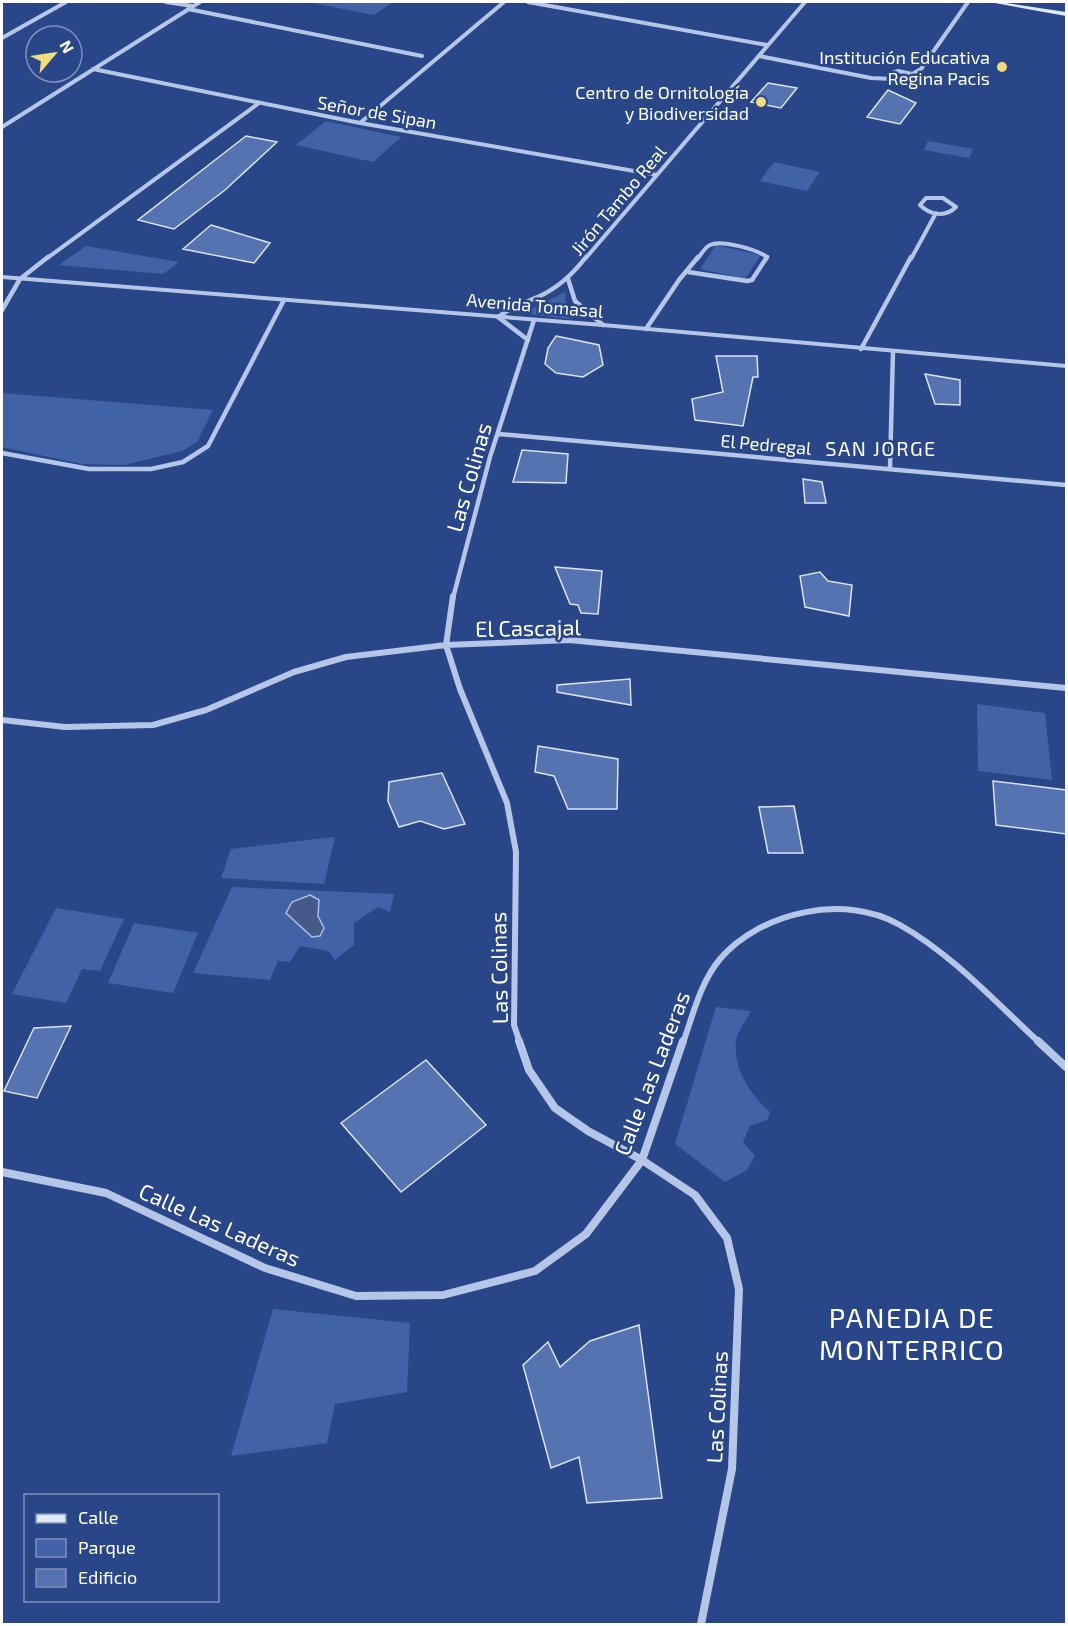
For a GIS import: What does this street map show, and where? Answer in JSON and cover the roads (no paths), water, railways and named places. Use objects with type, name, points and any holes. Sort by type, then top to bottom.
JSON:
[{"type":"main road","points":[[992,2],[1066,14]]},
{"type":"street","points":[[2,38],[66,2]]},
{"type":"street","points":[[166,2],[422,56]]},
{"type":"street","points":[[2,127],[200,2]]},
{"type":"street","points":[[360,123],[504,2]]},
{"type":"street","points":[[528,2],[767,45]]},
{"type":"street","name":"Jirón Tambo Real","points":[[498,317],[508,309],[541,296],[568,279],[805,2]]},
{"type":"street","points":[[893,79],[892,73],[898,71],[914,74],[921,69],[968,2]]},
{"type":"street","points":[[759,56],[871,78],[911,81],[917,79],[914,74]]},
{"type":"street","name":"Señor de Sipan","points":[[93,69],[360,123],[657,175]]},
{"type":"street","points":[[2,310],[20,279],[259,103]]},
{"type":"street","points":[[937,197],[956,204],[952,212],[936,213],[925,210],[920,202],[926,198],[937,197]]},
{"type":"street","points":[[861,349],[936,213]]},
{"type":"street","points":[[646,329],[679,280],[713,244],[759,251],[767,257],[752,280],[747,282],[688,272]]},
{"type":"street","name":"Avenida Tomasal","points":[[2,278],[603,325],[1066,366]]},
{"type":"street","name":"Jirón Tambo Real","points":[[568,279],[569,293],[573,302],[603,325]]},
{"type":"street","points":[[2,453],[88,469],[151,469],[183,462],[208,446],[284,300]]},
{"type":"street","points":[[498,317],[528,340]]},
{"type":"street","name":"Las Colinas","points":[[534,320],[453,597],[446,645],[460,689],[507,803],[516,852],[514,1024],[528,1070],[555,1108],[588,1131],[642,1160],[695,1195],[727,1238],[739,1288],[732,1469],[701,1624]]},
{"type":"street","points":[[891,468],[893,352]]},
{"type":"street","name":"El Pedregal","points":[[499,435],[1066,485]]},
{"type":"street","name":"El Cascajal","points":[[2,720],[65,727],[107,728],[153,725],[206,710],[294,672],[346,657],[446,645],[569,640],[1066,688]]},
{"type":"street","name":"Calle Las Laderas","points":[[2,1172],[106,1193],[265,1268],[356,1296],[443,1295],[535,1271],[586,1234],[642,1160],[702,988],[720,959],[752,933],[789,916],[822,909],[859,910],[898,923],[938,949],[1066,1067]]},
{"type":"place","name":"Institución Educativa Regina Pacis","points":[[1002,67]]},
{"type":"place","name":"Centro de Ornitología y Biodiversidad","points":[[761,102]]},
{"type":"district","name":"SAN JORGE","points":[[881,448]]},
{"type":"district","name":"PANEDIA DE MONTERRICO","points":[[912,1333]]}]
